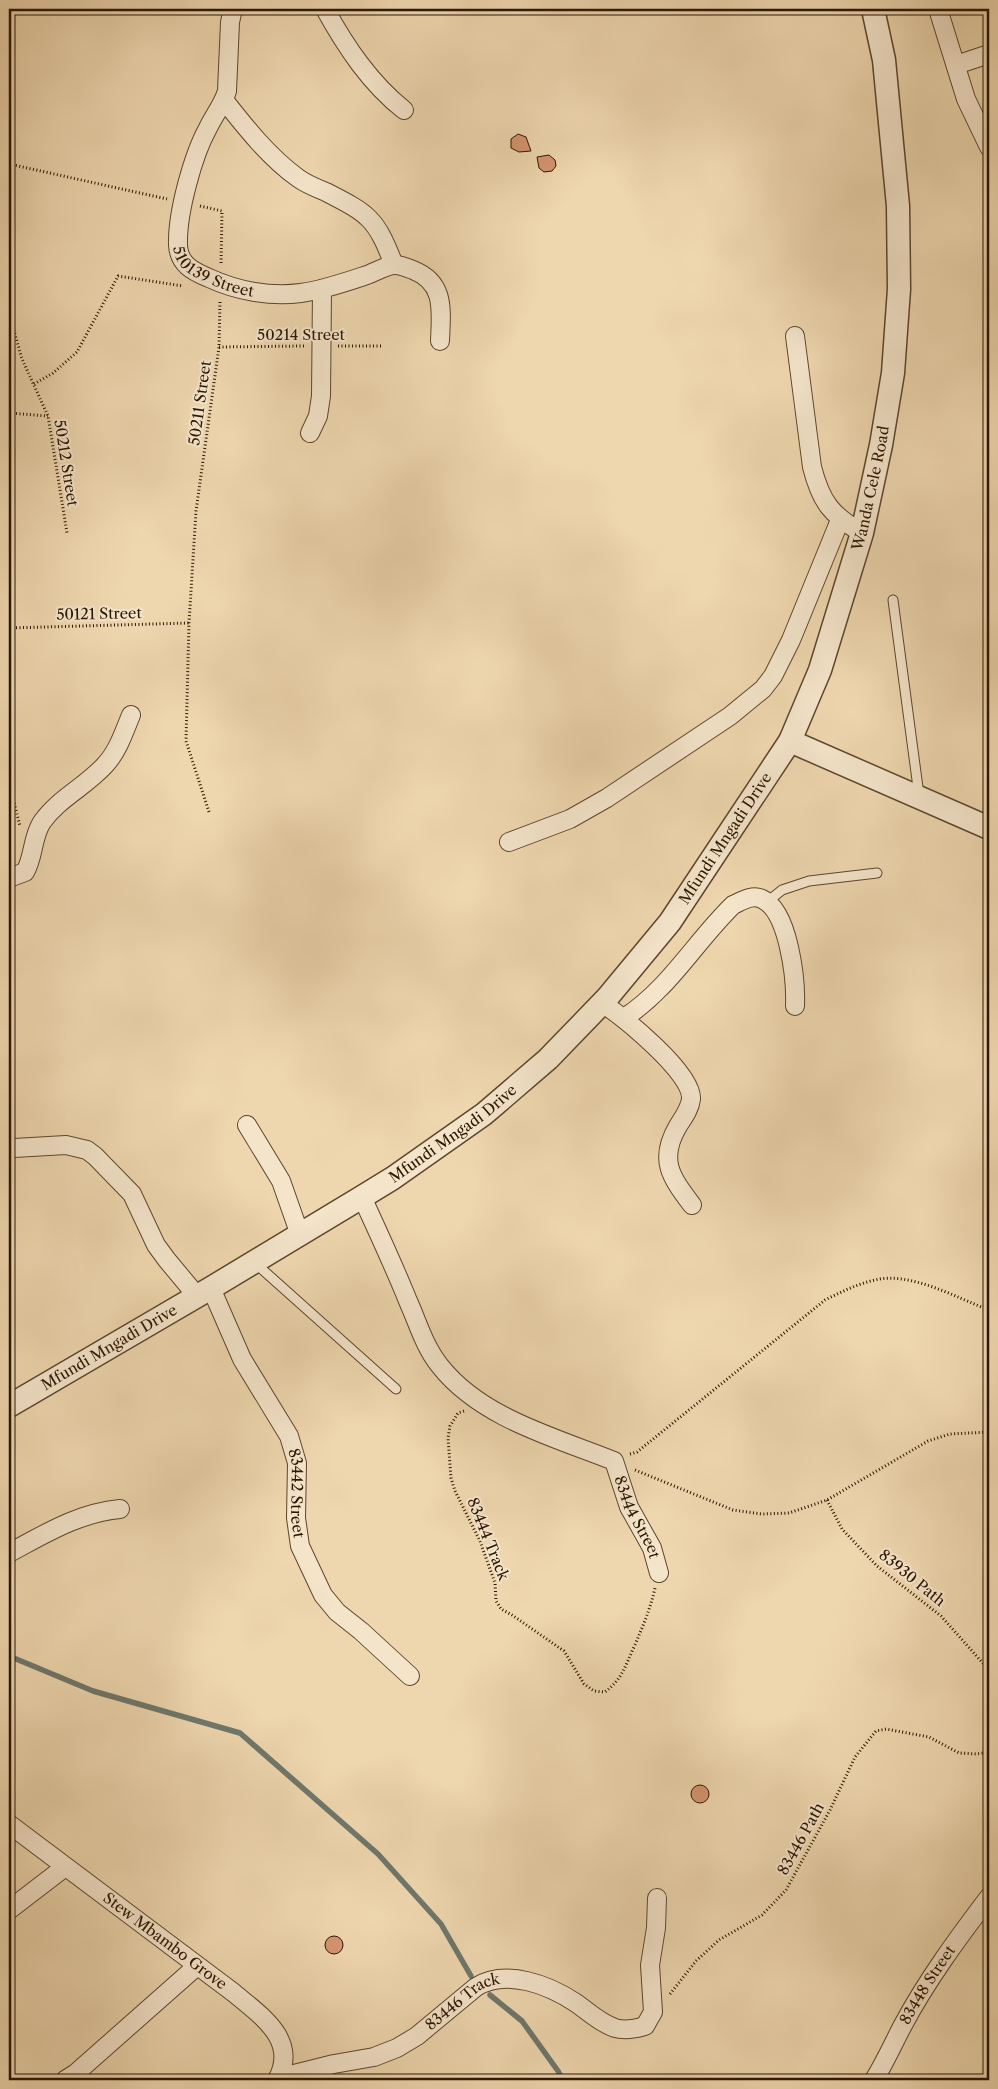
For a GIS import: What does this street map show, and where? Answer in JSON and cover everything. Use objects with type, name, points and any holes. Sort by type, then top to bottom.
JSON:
[{"type":"street","name":"510139 Street","points":[[234,9],[230,22],[227,86],[224,100],[198,149],[183,202],[178,242],[181,259],[194,271],[221,283],[268,294],[300,293],[322,288],[394,265]]},
{"type":"street","points":[[325,9],[339,33],[375,83],[384,94],[404,110]]},
{"type":"street","name":"Wanda Cele Road","points":[[790,741],[820,670],[862,533],[894,373],[899,289],[898,206],[892,123],[884,60],[872,9]]},
{"type":"street","points":[[938,9],[966,98],[989,147]]},
{"type":"street","points":[[956,65],[989,54]]},
{"type":"street","points":[[224,100],[261,144],[300,180],[359,209],[368,216],[385,242],[394,265],[422,274],[435,285],[441,311],[440,341]]},
{"type":"street","points":[[310,433],[318,416],[320,403],[322,288]]},
{"type":"street","points":[[795,336],[812,467],[817,484],[822,496],[840,520],[862,533]]},
{"type":"street","points":[[509,842],[570,819],[607,798],[730,716],[763,689],[773,676],[791,640],[840,520]]},
{"type":"street","points":[[9,878],[25,872],[36,832],[47,815],[68,794],[94,776],[115,752],[131,715]]},
{"type":"street","points":[[790,741],[989,828]]},
{"type":"street","name":"Mfundi Mngadi Drive","points":[[9,1406],[300,1235],[393,1178],[484,1114],[548,1059],[602,1003],[670,922],[790,741]]},
{"type":"street","points":[[624,1018],[639,1008],[669,979],[733,905],[746,898],[756,898],[767,902],[778,917],[788,940],[794,975],[795,1006]]},
{"type":"street","points":[[602,1003],[624,1018],[644,1036],[680,1074],[690,1091],[691,1100],[687,1111],[673,1134],[667,1155],[668,1166],[674,1182],[692,1205]]},
{"type":"street","points":[[247,1125],[281,1181],[300,1235]]},
{"type":"street","name":"83442 Street","points":[[14,1148],[66,1145],[87,1150],[132,1194],[156,1245],[167,1260],[204,1292],[242,1359],[290,1436],[297,1463],[296,1518],[300,1546],[323,1595],[336,1612],[361,1631],[410,1676]]},
{"type":"street","points":[[362,1197],[410,1304],[422,1337],[439,1365],[457,1384],[479,1401],[502,1414],[540,1432],[614,1462]]},
{"type":"street","name":"83444 Street","points":[[614,1462],[629,1507],[652,1548],[659,1573]]},
{"type":"street","points":[[9,1553],[73,1519],[105,1510],[120,1509]]},
{"type":"street","name":"Stew Mbambo Grove","points":[[9,1824],[234,1993],[267,2021],[280,2040],[284,2060],[278,2079]]},
{"type":"street","points":[[9,1910],[65,1867]]},
{"type":"street","name":"83448 Street","points":[[874,2080],[888,2057],[903,2025],[945,1957],[989,1897]]},
{"type":"street","name":"83446 Track","points":[[278,2079],[334,2064],[374,2056],[397,2048],[424,2030],[476,1987],[485,1981],[496,1979],[516,1980],[548,1987],[576,2003],[602,2022],[616,2028],[631,2030],[645,2026],[652,2012],[650,1965],[656,1928],[657,1898]]},
{"type":"street","points":[[65,2080],[76,2074],[197,1966]]},
{"type":"lane","points":[[893,600],[920,798]]},
{"type":"lane","points":[[767,902],[782,890],[809,881],[877,873]]},
{"type":"lane","points":[[254,1262],[396,1389]]},
{"type":"path","name":"50211 Street","points":[[10,165],[222,210],[220,347],[196,511],[189,623],[186,741],[209,812]]},
{"type":"path","points":[[9,179],[10,165]]},
{"type":"path","points":[[34,384],[53,373],[77,352],[118,276],[192,287]]},
{"type":"path","name":"50212 Street","points":[[9,313],[22,359],[48,416],[66,534]]},
{"type":"path","name":"50214 Street","points":[[220,347],[382,346]]},
{"type":"path","points":[[9,413],[48,416]]},
{"type":"path","name":"50121 Street","points":[[9,628],[189,623]]},
{"type":"path","points":[[9,783],[22,830]]},
{"type":"path","points":[[614,1462],[636,1452],[825,1300],[844,1290],[876,1279],[891,1278],[926,1284],[989,1310]]},
{"type":"path","name":"83444 Track","points":[[479,1401],[469,1410],[458,1413],[450,1426],[448,1438],[451,1478],[480,1541],[495,1583],[496,1601],[501,1609],[564,1651],[584,1684],[594,1691],[605,1692],[614,1686],[624,1673],[649,1614],[659,1573]]},
{"type":"path","points":[[614,1462],[733,1510],[760,1514],[789,1513],[827,1500],[928,1441],[950,1434],[989,1432]]},
{"type":"path","name":"83930 Path","points":[[827,1500],[842,1529],[877,1566],[941,1616],[989,1670]]},
{"type":"path","name":"83446 Path","points":[[668,1997],[696,1960],[719,1940],[762,1915],[786,1890],[830,1810],[855,1757],[876,1731],[886,1729],[929,1738],[959,1753],[977,1754],[989,1752]]},
{"type":"building","points":[[518,134],[526,137],[531,151],[519,152],[511,148],[511,139]]},
{"type":"building","points":[[549,155],[555,160],[556,166],[552,171],[544,172],[539,168],[537,157]]},
{"type":"building","points":[[700,1785],[708,1790],[709,1794],[704,1802],[700,1803],[692,1798],[691,1794],[696,1786]]},
{"type":"building","points":[[334,1936],[342,1941],[343,1945],[338,1953],[334,1954],[326,1949],[325,1945],[330,1937]]},
{"type":"waterway","points":[[9,1656],[93,1691],[240,1733],[378,1854],[441,1924],[471,1976]]},
{"type":"waterway","points":[[490,1995],[522,2021],[563,2080]]}]
